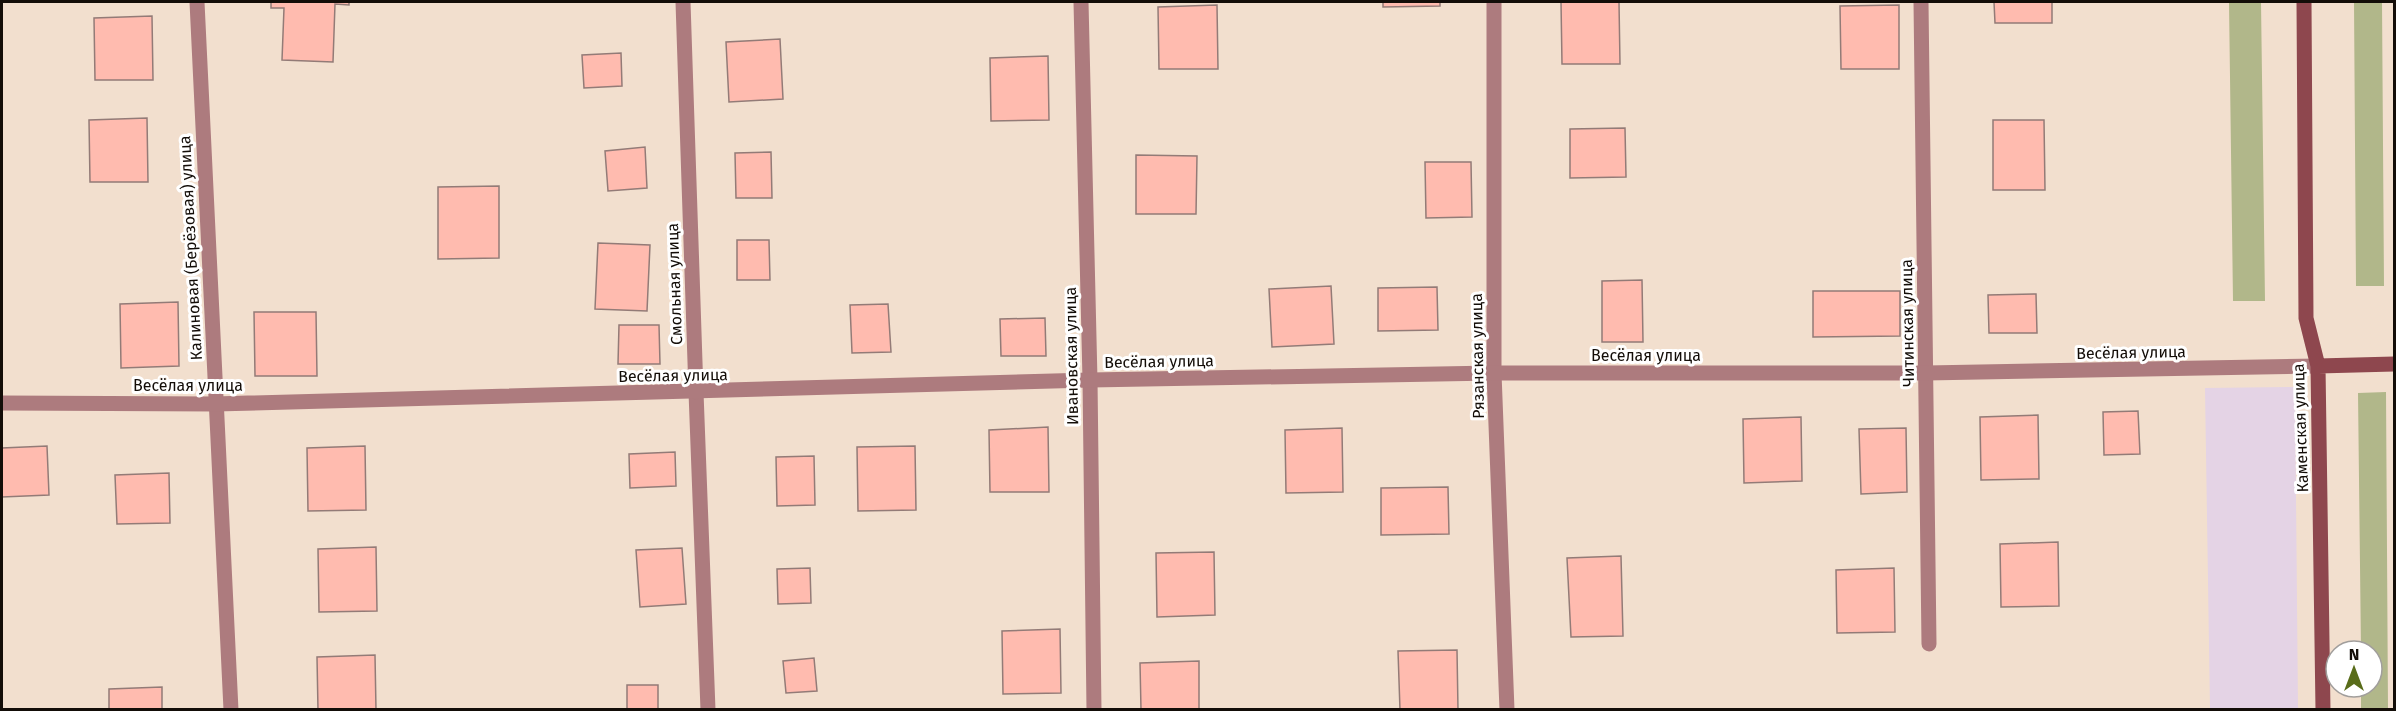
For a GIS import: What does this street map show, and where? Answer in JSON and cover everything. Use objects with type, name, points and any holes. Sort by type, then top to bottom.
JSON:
[{"type":"street","name":"Калиновая (Берёзовая) улица","points":[[197,2],[231,710]]},
{"type":"street","name":"Смольная улица","points":[[683,2],[708,710]]},
{"type":"street","name":"Ивановская улица","points":[[1081,2],[1090,380],[1094,710]]},
{"type":"street","name":"Рязанская улица","points":[[1494,2],[1494,373],[1507,710]]},
{"type":"street","name":"Читинская улица","points":[[1921,2],[1929,644]]},
{"type":"street","name":"Каменская улица","points":[[2304,2],[2306,318],[2318,366],[2323,710]]},
{"type":"street","points":[[2318,366],[2394,364]]},
{"type":"street","name":"Весёлая улица","points":[[2,403],[215,404],[1090,380],[1494,373],[1926,373],[2318,366]]},
{"type":"shaded area","points":[[2295,387],[2298,709],[2210,709],[2205,388]]},
{"type":"green space","points":[[2229,2],[2261,2],[2265,301],[2233,301]]},
{"type":"green space","points":[[2354,2],[2382,2],[2384,286],[2356,286]]},
{"type":"green space","points":[[2386,392],[2388,709],[2361,709],[2361,699],[2384,699],[2384,639],[2361,639],[2358,393]]},
{"type":"building","points":[[271,2],[349,2],[349,5],[335,4],[333,62],[282,60],[284,8],[271,8]]},
{"type":"building","points":[[1383,2],[1440,2],[1440,6],[1383,7]]},
{"type":"building","points":[[1561,2],[1619,2],[1620,64],[1562,64]]},
{"type":"building","points":[[1994,2],[2052,2],[2052,23],[1995,23]]},
{"type":"building","points":[[1217,5],[1218,69],[1159,69],[1158,7]]},
{"type":"building","points":[[1899,5],[1899,69],[1841,69],[1840,6]]},
{"type":"building","points":[[152,16],[153,80],[95,80],[94,18]]},
{"type":"building","points":[[780,39],[783,99],[729,102],[726,42]]},
{"type":"building","points":[[621,53],[622,86],[584,88],[582,55]]},
{"type":"building","points":[[1048,56],[1049,120],[991,121],[990,58]]},
{"type":"building","points":[[147,118],[148,182],[90,182],[89,120]]},
{"type":"building","points":[[1993,120],[2044,120],[2045,190],[1993,190]]},
{"type":"building","points":[[1625,128],[1626,177],[1570,178],[1570,129]]},
{"type":"building","points":[[645,147],[647,188],[608,191],[605,151]]},
{"type":"building","points":[[771,152],[772,198],[736,198],[735,153]]},
{"type":"building","points":[[1136,155],[1197,156],[1196,214],[1136,214]]},
{"type":"building","points":[[1425,162],[1471,162],[1472,217],[1426,218]]},
{"type":"building","points":[[499,186],[499,258],[438,259],[438,187]]},
{"type":"building","points":[[737,240],[769,240],[770,280],[737,280]]},
{"type":"building","points":[[598,243],[650,245],[647,311],[595,309]]},
{"type":"building","points":[[1642,280],[1643,342],[1602,342],[1602,281]]},
{"type":"building","points":[[1331,286],[1334,344],[1272,347],[1269,289]]},
{"type":"building","points":[[1437,287],[1438,330],[1378,331],[1378,288]]},
{"type":"building","points":[[1813,291],[1900,291],[1900,336],[1813,337]]},
{"type":"building","points":[[2036,294],[2037,333],[1989,333],[1988,295]]},
{"type":"building","points":[[178,302],[179,366],[121,368],[120,304]]},
{"type":"building","points":[[888,304],[891,352],[852,353],[850,305]]},
{"type":"building","points":[[254,312],[316,312],[317,376],[255,376]]},
{"type":"building","points":[[1045,318],[1046,356],[1001,356],[1000,319]]},
{"type":"building","points":[[619,325],[659,325],[660,364],[618,364]]},
{"type":"building","points":[[2138,411],[2140,454],[2104,455],[2103,412]]},
{"type":"building","points":[[2038,415],[2039,479],[1981,480],[1980,417]]},
{"type":"building","points":[[1801,417],[1802,481],[1744,483],[1743,419]]},
{"type":"building","points":[[1048,427],[1049,492],[990,492],[989,430]]},
{"type":"building","points":[[1342,428],[1343,492],[1286,493],[1285,430]]},
{"type":"building","points":[[1906,428],[1907,492],[1861,494],[1859,429]]},
{"type":"building","points":[[47,446],[49,495],[2,497],[2,448]]},
{"type":"building","points":[[365,446],[366,510],[308,511],[307,448]]},
{"type":"building","points":[[915,446],[916,510],[858,511],[857,447]]},
{"type":"building","points":[[675,452],[676,486],[630,488],[629,454]]},
{"type":"building","points":[[814,456],[815,505],[777,506],[776,457]]},
{"type":"building","points":[[169,473],[170,523],[117,524],[115,475]]},
{"type":"building","points":[[1448,487],[1449,534],[1381,535],[1381,488]]},
{"type":"building","points":[[2058,542],[2059,606],[2001,607],[2000,544]]},
{"type":"building","points":[[376,547],[377,611],[319,612],[318,549]]},
{"type":"building","points":[[682,548],[686,604],[640,607],[636,550]]},
{"type":"building","points":[[1214,552],[1215,615],[1157,617],[1156,553]]},
{"type":"building","points":[[1621,556],[1623,636],[1571,637],[1567,558]]},
{"type":"building","points":[[810,568],[811,603],[778,604],[777,569]]},
{"type":"building","points":[[1894,568],[1895,632],[1837,633],[1836,570]]},
{"type":"building","points":[[1060,629],[1061,693],[1003,694],[1002,631]]},
{"type":"building","points":[[1457,650],[1458,710],[1400,710],[1398,651]]},
{"type":"building","points":[[375,655],[376,710],[318,710],[317,657]]},
{"type":"building","points":[[814,658],[817,691],[786,693],[783,661]]},
{"type":"building","points":[[1199,661],[1199,710],[1141,710],[1140,663]]},
{"type":"building","points":[[627,685],[658,685],[658,710],[627,710]]},
{"type":"building","points":[[162,687],[162,710],[109,710],[109,689]]}]
